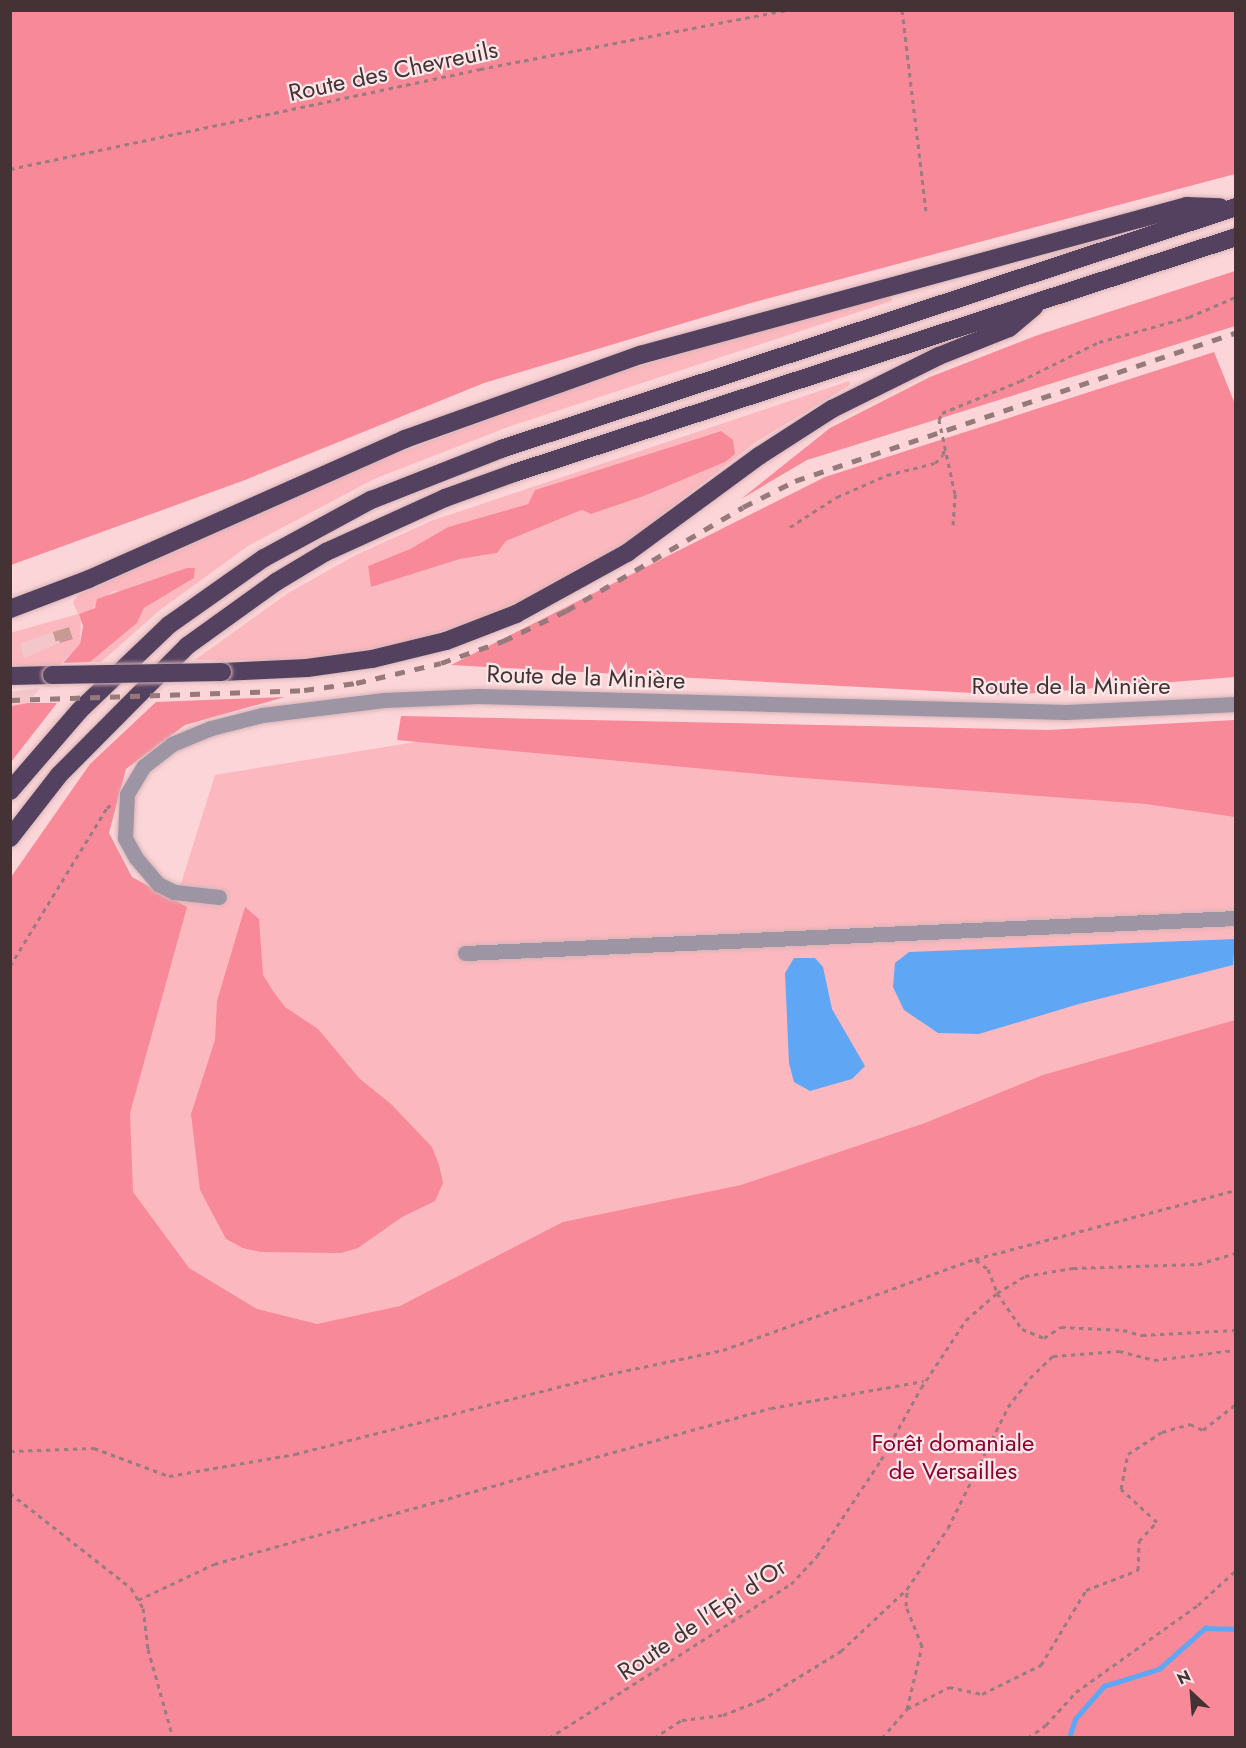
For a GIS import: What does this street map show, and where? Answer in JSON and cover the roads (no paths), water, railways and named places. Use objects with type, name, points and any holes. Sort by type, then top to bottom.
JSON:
[{"type":"highway","points":[[10,609],[89,579],[405,439],[640,355],[1186,206],[1235,207]]},
{"type":"highway","points":[[10,791],[80,710],[169,625],[264,558],[371,500],[501,449],[1235,207]]},
{"type":"highway","points":[[10,838],[59,775],[187,646],[276,582],[326,552],[424,507],[514,473],[1236,237]]},
{"type":"highway","points":[[10,676],[307,668],[372,659],[446,640],[516,614],[627,553],[759,456],[832,409],[939,356],[1009,328],[1045,299]]},
{"type":"street","name":"Route de la Minière","points":[[219,897],[174,892],[158,884],[136,858],[125,838],[127,794],[144,766],[162,752],[211,728],[294,710],[384,700],[478,696],[1066,712],[1236,704]]},
{"type":"street","points":[[465,953],[1236,918]]},
{"type":"water","points":[[1235,939],[1233,965],[1079,1004],[979,1034],[938,1033],[904,1010],[893,987],[895,963],[909,952]]},
{"type":"water","points":[[794,958],[815,958],[823,967],[832,1009],[865,1066],[852,1079],[810,1091],[794,1082],[789,1063],[785,973]]},
{"type":"waterway","points":[[1069,1738],[1075,1719],[1104,1686],[1159,1669],[1205,1628],[1236,1629]]},
{"type":"railway","points":[[10,700],[304,690],[356,683],[441,663],[503,641],[566,611],[743,507],[795,481],[1236,333]]},
{"type":"park label","name":"Forêt domaniale de Versailles","points":[[953,1457]]}]
